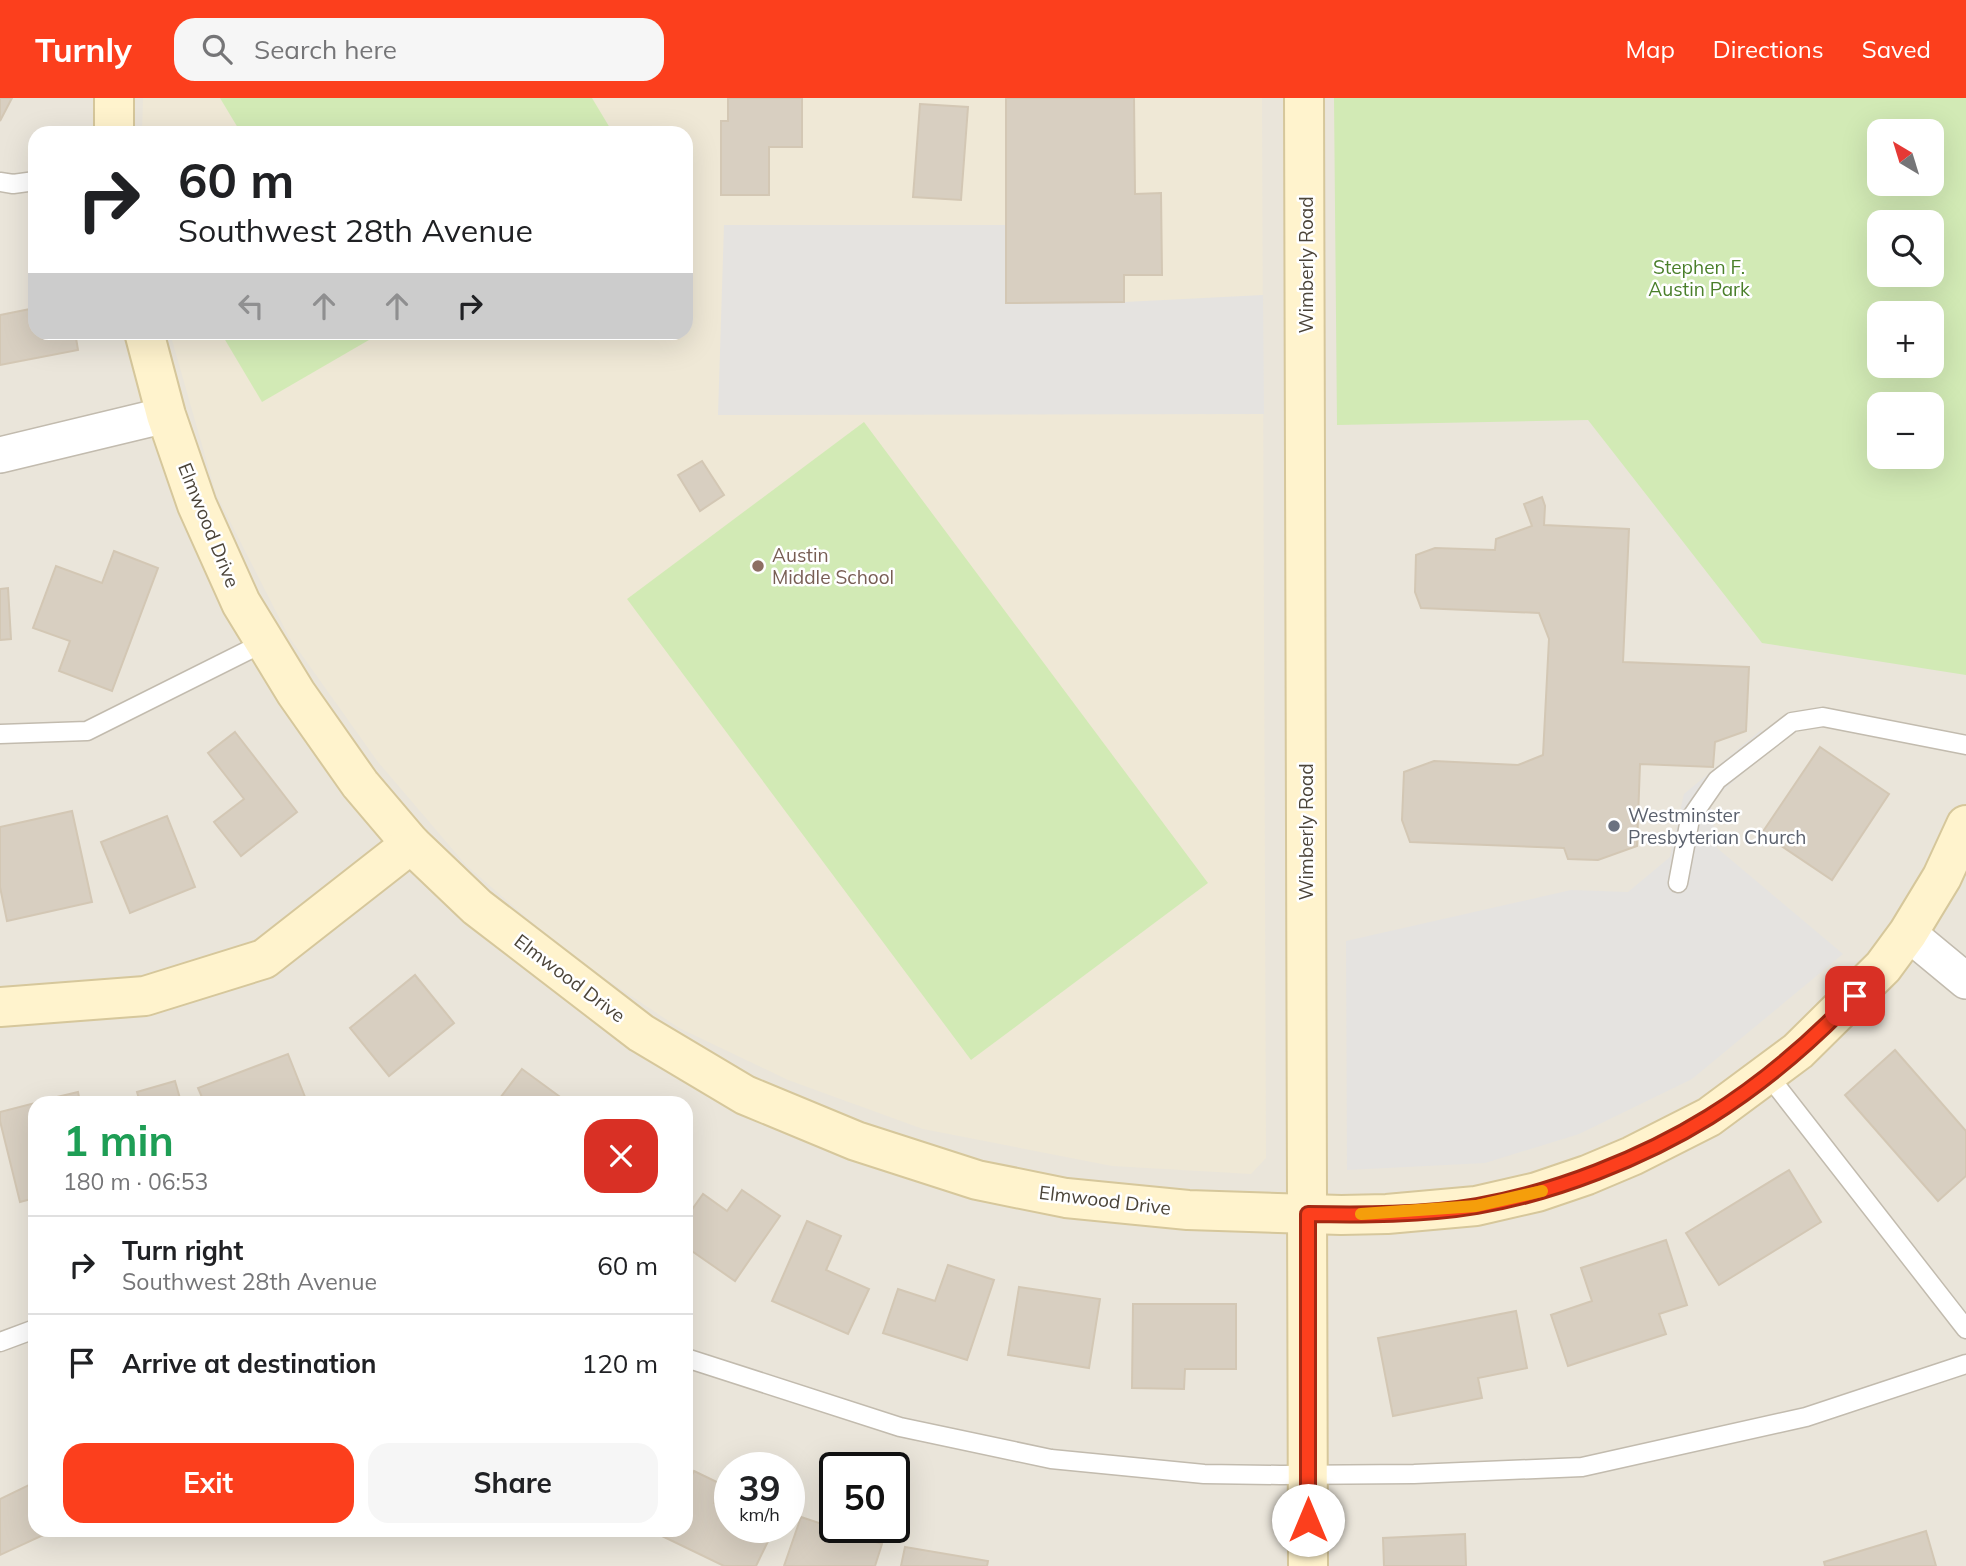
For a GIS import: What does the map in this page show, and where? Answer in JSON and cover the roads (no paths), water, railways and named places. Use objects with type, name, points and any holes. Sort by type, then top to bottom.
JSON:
[{"type":"main road","points":[[114,98],[114,126]]},
{"type":"main road","name":"Wimberly Road","points":[[1304,98],[1308,1566]]},
{"type":"main road","name":"Elmwood Drive","points":[[146,340],[166,415],[197,505],[241,603],[296,693],[360,783],[411,844],[477,907],[641,1032],[745,1096],[856,1141],[977,1180],[1066,1198],[1188,1210],[1387,1214],[1476,1206],[1537,1192],[1587,1175],[1643,1151],[1709,1117],[1768,1075],[1842,1010],[1883,967],[1908,933],[1942,877],[1966,825]]},
{"type":"main road","points":[[0,1007],[145,996],[264,959],[411,844]]},
{"type":"street","points":[[0,455],[166,415]]},
{"type":"street","points":[[1908,933],[1966,981]]},
{"type":"lane","points":[[0,182],[28,182]]},
{"type":"lane","points":[[0,734],[87,731],[265,642]]},
{"type":"lane","points":[[1678,883],[1690,819],[1717,780],[1792,722],[1823,718],[1966,745]]},
{"type":"lane","points":[[1768,1075],[1966,1329]]},
{"type":"lane","points":[[0,1342],[28,1332]]},
{"type":"lane","points":[[693,1360],[900,1427],[1051,1459],[1204,1474],[1307,1475],[1414,1474],[1582,1467],[1806,1417],[1966,1364]]},
{"type":"place","name":"Austin Middle School","points":[[758,566]]},
{"type":"place","name":"Westminster Presbyterian Church","points":[[1614,826]]},
{"type":"park label","name":"Stephen F. Austin Park","points":[[1699,278]]}]
